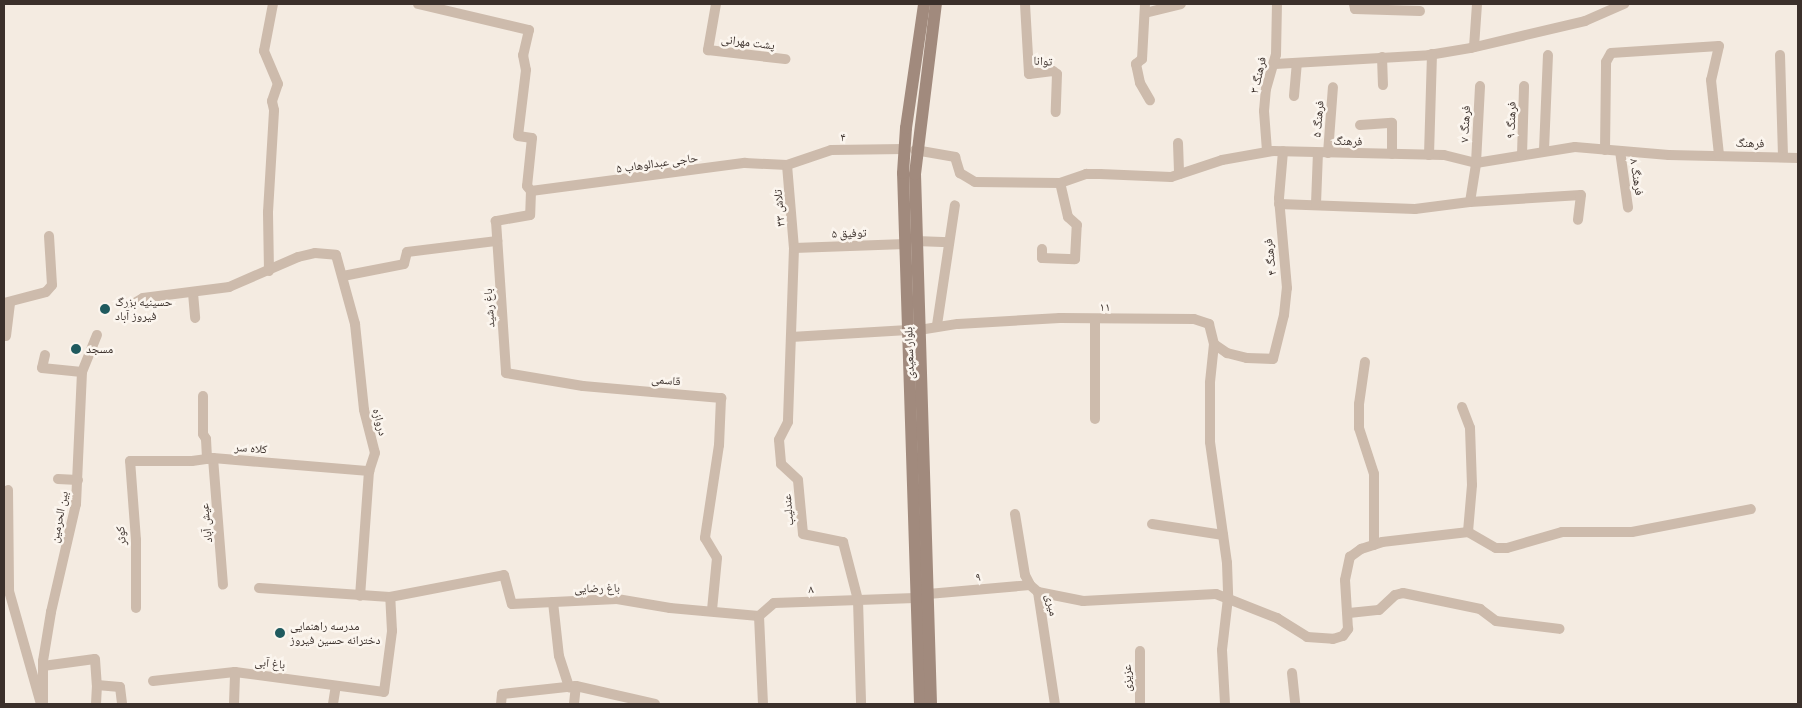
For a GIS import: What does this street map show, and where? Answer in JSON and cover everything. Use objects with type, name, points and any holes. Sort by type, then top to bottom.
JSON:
[{"type":"main road","name":"بلوار سعیدی","points":[[920,704],[924,675],[909,150],[924,4]]},
{"type":"main road","name":"بلوار سعیدی","points":[[909,150],[936,4]]},
{"type":"main road","name":"بلوار سعیدی","points":[[924,675],[931,704]]},
{"type":"street","points":[[128,307],[143,298],[228,287],[269,271],[268,212],[274,110],[272,101],[278,84],[264,51],[273,4]]},
{"type":"street","points":[[418,4],[529,30],[523,55],[526,70],[518,136],[532,138],[527,186],[531,192]]},
{"type":"street","name":"پشت مهرانی","points":[[716,4],[708,50],[785,59]]},
{"type":"street","name":"توانا","points":[[1026,4],[1029,74],[1053,71],[1057,74],[1056,112]]},
{"type":"street","points":[[1150,100],[1145,96],[1136,64],[1142,59],[1145,8],[1181,4]]},
{"type":"street","name":"فرهنگ ۳","points":[[1268,152],[1265,96],[1275,64],[1277,4]]},
{"type":"street","points":[[1354,4],[1355,9],[1420,11]]},
{"type":"street","points":[[1474,47],[1477,4]]},
{"type":"street","points":[[1275,64],[1432,54],[1474,47],[1585,21],[1624,4]]},
{"type":"street","points":[[1604,150],[1606,62],[1611,53],[1719,46],[1711,80],[1719,155]]},
{"type":"street","points":[[1429,155],[1432,54]]},
{"type":"street","points":[[1544,150],[1548,55]]},
{"type":"street","points":[[1780,55],[1783,157]]},
{"type":"street","points":[[1382,57],[1383,85]]},
{"type":"street","points":[[1294,96],[1297,63]]},
{"type":"street","name":"فرهنگ ۷","points":[[1470,202],[1476,162],[1480,86]]},
{"type":"street","name":"فرهنگ ۹","points":[[1522,155],[1524,86]]},
{"type":"street","name":"فرهنگ ۵","points":[[1316,204],[1333,87]]},
{"type":"street","points":[[1360,125],[1392,123],[1392,154]]},
{"type":"street","points":[[1178,143],[1179,174]]},
{"type":"street","name":"فرهنگ","points":[[909,150],[955,157],[960,173],[975,182],[1060,183],[1086,174],[1154,178],[1179,174],[1222,160],[1283,151],[1429,155],[1476,162],[1544,150],[1574,147],[1620,151],[1798,158]]},
{"type":"street","name":"۴","points":[[787,165],[830,150],[909,150]]},
{"type":"street","name":"فرهنگ ۴","points":[[1214,344],[1227,353],[1247,358],[1272,359],[1284,315],[1287,288],[1279,204],[1283,151]]},
{"type":"street","name":"فرهنگ ۸","points":[[1620,151],[1628,207]]},
{"type":"street","name":"حاجی عبدالوهاب ۵","points":[[531,192],[745,163],[787,165]]},
{"type":"street","name":"تلاش ۳۳","points":[[787,165],[794,248],[788,422]]},
{"type":"street","points":[[1042,249],[1042,258],[1075,259],[1077,224],[1068,216],[1060,183]]},
{"type":"street","name":"باغ رشید","points":[[506,373],[496,221],[530,215],[531,192]]},
{"type":"street","points":[[1279,204],[1316,204],[1328,208],[1415,210],[1470,202],[1581,195],[1578,220]]},
{"type":"street","points":[[937,325],[955,205]]},
{"type":"street","points":[[6,336],[7,303],[46,292],[52,285],[50,236]]},
{"type":"street","points":[[343,276],[404,264],[407,252],[497,241]]},
{"type":"street","name":"توفیق ۵","points":[[794,248],[949,242]]},
{"type":"street","name":"دروازه","points":[[269,271],[315,253],[336,255],[343,276],[356,332],[364,410],[375,453],[369,471],[360,596]]},
{"type":"street","points":[[193,293],[195,318]]},
{"type":"street","name":"۱۱","points":[[791,337],[850,335],[913,330],[937,325],[1068,318],[1095,320],[1204,320],[1209,324],[1214,344]]},
{"type":"street","points":[[1095,320],[1095,419]]},
{"type":"street","name":"بین الحرمین","points":[[42,704],[43,666],[78,480],[82,372],[97,335]]},
{"type":"street","points":[[1214,344],[1210,383],[1210,442],[1223,535],[1228,598],[1222,650],[1225,704]]},
{"type":"street","points":[[45,355],[42,368],[82,372]]},
{"type":"street","points":[[1365,362],[1359,404],[1359,428],[1374,474],[1374,545]]},
{"type":"street","name":"قاسمی","points":[[506,373],[609,388],[720,398],[719,445],[705,538],[717,558],[712,610]]},
{"type":"street","name":"عیش آباد","points":[[203,396],[203,434],[210,458],[223,585]]},
{"type":"street","points":[[1462,407],[1470,428],[1472,485],[1468,532]]},
{"type":"street","name":"عندلیب","points":[[788,422],[779,440],[781,464],[798,480],[803,534],[844,542],[858,600]]},
{"type":"street","name":"کلاه سر","points":[[130,461],[210,458],[369,471]]},
{"type":"street","name":"کوثر","points":[[130,461],[136,540],[136,608]]},
{"type":"street","points":[[58,479],[78,480]]},
{"type":"street","points":[[8,490],[6,590],[42,704]]},
{"type":"street","points":[[1038,592],[1083,601],[1216,594],[1277,618],[1297,632],[1315,640],[1343,636],[1348,629],[1349,613],[1346,580],[1350,557],[1374,545],[1401,538],[1468,532],[1496,548],[1507,548],[1562,532],[1632,532],[1751,510]]},
{"type":"street","name":"میری","points":[[1015,514],[1015,529],[1030,585],[1038,592],[1055,704]]},
{"type":"street","points":[[1152,524],[1223,535]]},
{"type":"street","name":"باغ رضایی","points":[[390,597],[504,574],[512,604],[617,599],[670,608],[712,610]]},
{"type":"street","name":"۹","points":[[922,596],[1030,585]]},
{"type":"street","points":[[259,588],[390,597]]},
{"type":"street","points":[[1349,613],[1379,610],[1394,595],[1403,593],[1480,609],[1496,621],[1560,628]]},
{"type":"street","name":"۸","points":[[759,616],[774,603],[922,596]]},
{"type":"street","name":"باغ آبی","points":[[153,681],[236,672],[384,692],[392,631],[390,597]]},
{"type":"street","points":[[858,600],[861,704]]},
{"type":"street","points":[[553,602],[559,656],[573,687],[574,704]]},
{"type":"street","points":[[712,610],[759,616],[763,704]]},
{"type":"street","name":"عزیزی","points":[[1140,651],[1140,704]]},
{"type":"street","points":[[43,666],[95,659],[96,704]]},
{"type":"street","points":[[234,704],[236,672]]},
{"type":"street","points":[[1292,673],[1295,704]]},
{"type":"street","points":[[97,685],[120,687],[122,704]]},
{"type":"street","points":[[333,704],[336,686]]},
{"type":"street","points":[[501,704],[502,694],[573,687],[633,702],[655,704]]},
{"type":"place","name":"حسینیه بزرگ فیروز آباد","points":[[105,309]]},
{"type":"place","name":"مسجد","points":[[76,349]]},
{"type":"place","name":"مدرسه راهنمایی دخترانه حسین فیروز","points":[[280,633]]}]
